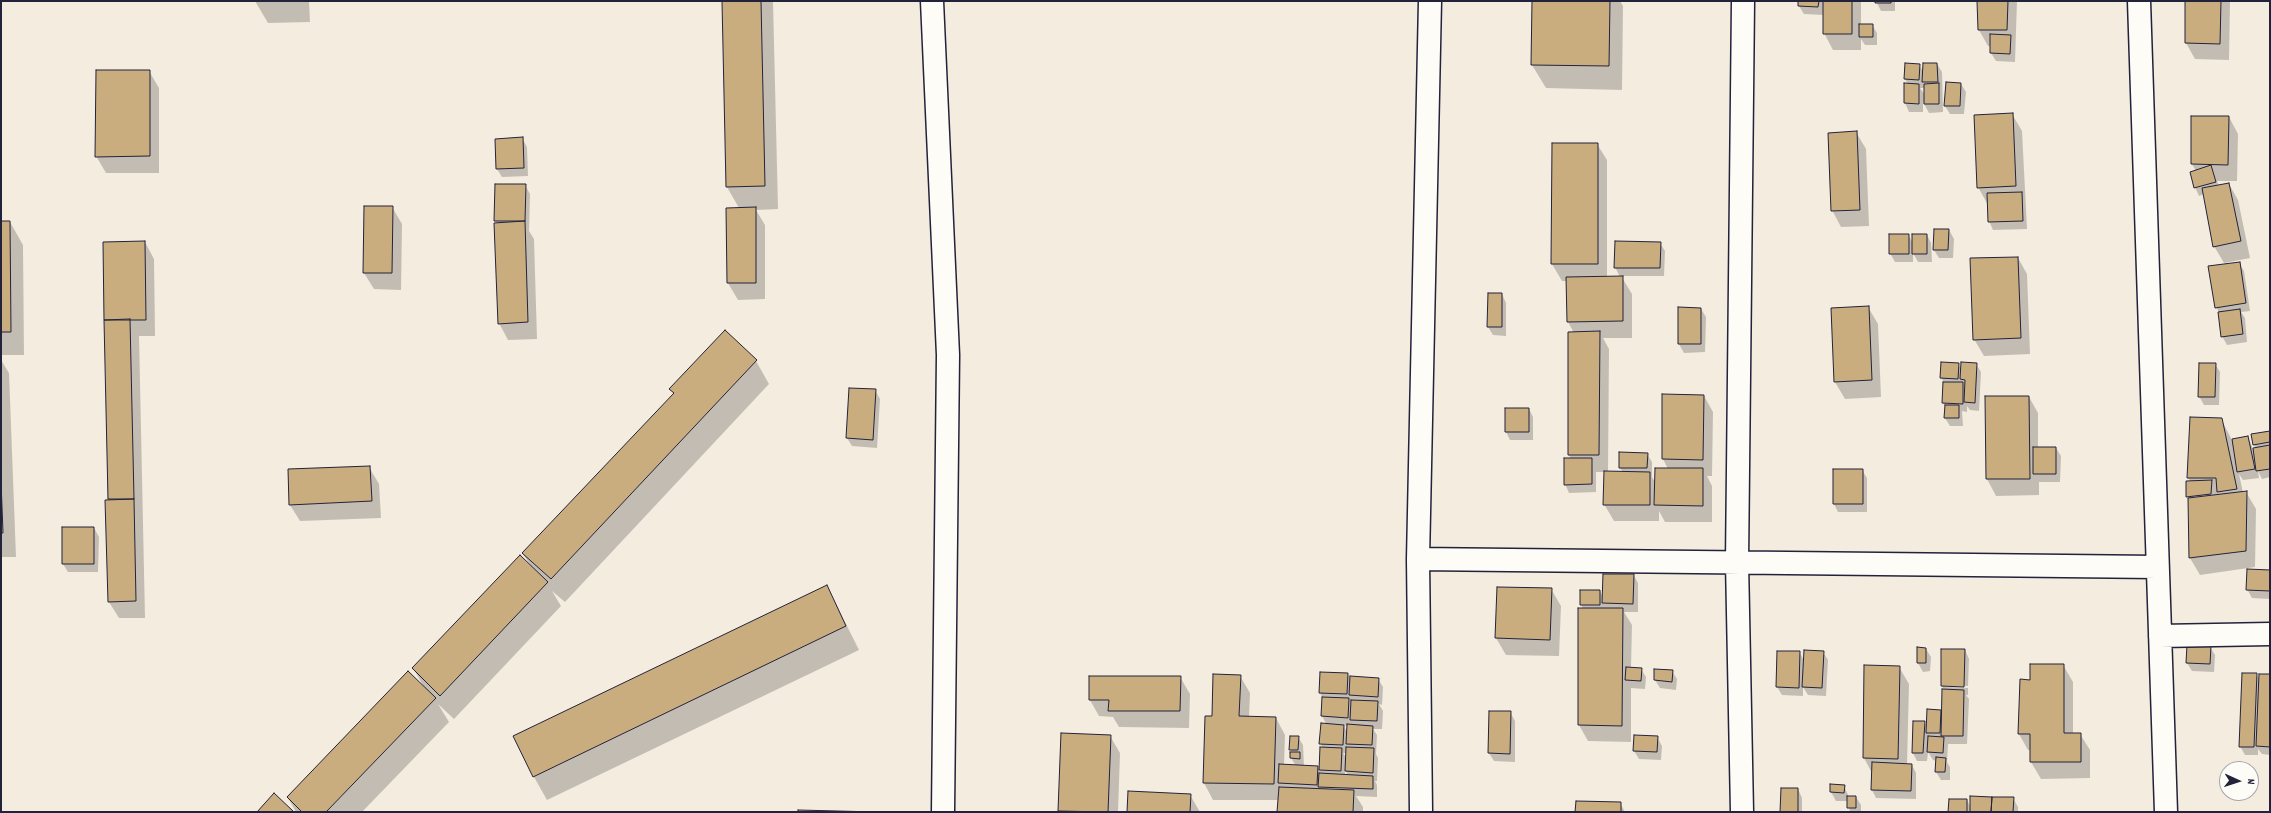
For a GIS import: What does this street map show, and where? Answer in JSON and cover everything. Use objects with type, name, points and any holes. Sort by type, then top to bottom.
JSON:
[{"type":"street","points":[[932,1],[948,354],[943,812]]},
{"type":"street","points":[[1421,812],[1418,559],[1430,1]]},
{"type":"street","points":[[1742,812],[1738,562],[1743,1]]},
{"type":"street","points":[[2139,1],[2166,812]]},
{"type":"street","points":[[1418,559],[2157,567]]},
{"type":"street","points":[[2160,636],[2270,634]]},
{"type":"building","points":[[722,1],[761,1],[765,186],[726,187]]},
{"type":"building","points":[[1532,1],[1610,1],[1609,66],[1531,65]]},
{"type":"building","points":[[1798,1],[1819,1],[1818,7],[1798,6]]},
{"type":"building","points":[[1823,1],[1852,1],[1852,34],[1823,34]]},
{"type":"building","points":[[1875,1],[1891,1],[1891,3],[1875,3]]},
{"type":"building","points":[[1977,1],[2008,1],[2007,30],[1978,30]]},
{"type":"building","points":[[2185,1],[2221,1],[2220,44],[2185,43]]},
{"type":"building","points":[[1859,24],[1873,24],[1873,37],[1859,37]]},
{"type":"building","points":[[1990,34],[2011,35],[2010,54],[1990,53]]},
{"type":"building","points":[[1905,63],[1920,64],[1919,80],[1904,79]]},
{"type":"building","points":[[1923,63],[1937,63],[1938,82],[1922,82]]},
{"type":"building","points":[[96,70],[150,70],[150,156],[95,157]]},
{"type":"building","points":[[1946,82],[1961,83],[1960,106],[1944,106]]},
{"type":"building","points":[[1904,83],[1919,84],[1919,104],[1904,103]]},
{"type":"building","points":[[1939,83],[1939,104],[1924,104],[1924,84]]},
{"type":"building","points":[[2013,113],[2016,186],[1977,188],[1974,115]]},
{"type":"building","points":[[2191,116],[2229,116],[2228,165],[2191,164]]},
{"type":"building","points":[[1857,131],[1860,210],[1831,211],[1828,133]]},
{"type":"building","points":[[523,137],[524,168],[496,169],[495,139]]},
{"type":"building","points":[[1552,143],[1598,143],[1598,264],[1551,264]]},
{"type":"building","points":[[2211,165],[2216,182],[2194,188],[2190,172]]},
{"type":"building","points":[[2229,183],[2241,241],[2213,247],[2202,188]]},
{"type":"building","points":[[495,184],[526,184],[525,221],[494,221]]},
{"type":"building","points":[[2022,192],[2023,221],[1988,222],[1987,193]]},
{"type":"building","points":[[364,206],[393,206],[392,273],[363,273]]},
{"type":"building","points":[[756,207],[756,283],[727,283],[726,208]]},
{"type":"building","points":[[1,221],[10,221],[11,332],[1,332]]},
{"type":"building","points":[[525,221],[528,322],[498,324],[494,223]]},
{"type":"building","points":[[1934,229],[1949,229],[1948,250],[1933,250]]},
{"type":"building","points":[[1889,234],[1909,234],[1909,254],[1889,254]]},
{"type":"building","points":[[1912,234],[1927,234],[1927,254],[1912,254]]},
{"type":"building","points":[[145,241],[146,320],[104,320],[103,242]]},
{"type":"building","points":[[1615,241],[1661,242],[1660,268],[1614,268]]},
{"type":"building","points":[[2018,257],[2021,338],[1973,340],[1970,258]]},
{"type":"building","points":[[2240,262],[2246,303],[2215,308],[2208,266]]},
{"type":"building","points":[[1623,276],[1623,321],[1567,322],[1566,277]]},
{"type":"building","points":[[1488,293],[1502,293],[1502,327],[1487,327]]},
{"type":"building","points":[[1869,306],[1872,380],[1834,382],[1831,308]]},
{"type":"building","points":[[1678,307],[1701,308],[1701,344],[1678,344]]},
{"type":"building","points":[[2240,309],[2243,334],[2221,337],[2218,312]]},
{"type":"building","points":[[130,319],[134,499],[108,499],[104,320]]},
{"type":"building","points":[[725,330],[757,360],[551,579],[522,553],[674,393],[669,389]]},
{"type":"building","points":[[1600,331],[1599,455],[1568,455],[1568,332]]},
{"type":"building","points":[[1941,362],[1959,363],[1958,379],[1940,378]]},
{"type":"building","points":[[1961,362],[1977,363],[1975,403],[1964,402],[1965,380],[1960,379]]},
{"type":"building","points":[[2199,363],[2216,363],[2215,397],[2198,397]]},
{"type":"building","points":[[1943,382],[1963,382],[1963,404],[1942,403]]},
{"type":"building","points":[[849,388],[876,389],[873,440],[846,438]]},
{"type":"building","points":[[1662,394],[1704,395],[1703,460],[1662,459]]},
{"type":"building","points":[[1985,396],[2029,396],[2030,479],[1986,479]]},
{"type":"building","points":[[1945,405],[1959,405],[1959,418],[1944,418]]},
{"type":"building","points":[[1505,408],[1529,408],[1529,432],[1505,432]]},
{"type":"building","points":[[2190,417],[2222,418],[2237,489],[2217,492],[2216,478],[2187,478]]},
{"type":"building","points":[[2270,431],[2270,442],[2253,445],[2251,434]]},
{"type":"building","points":[[2248,436],[2255,469],[2237,472],[2232,439]]},
{"type":"building","points":[[2270,445],[2270,469],[2256,471],[2253,448]]},
{"type":"building","points":[[2033,447],[2056,447],[2056,474],[2033,474]]},
{"type":"building","points":[[1619,452],[1648,453],[1647,468],[1619,468]]},
{"type":"building","points":[[1564,458],[1592,458],[1592,484],[1564,485]]},
{"type":"building","points":[[370,466],[372,501],[289,505],[288,469]]},
{"type":"building","points":[[1655,468],[1703,468],[1703,506],[1654,505]]},
{"type":"building","points":[[1833,469],[1863,469],[1863,504],[1833,504]]},
{"type":"building","points":[[1604,471],[1650,472],[1650,505],[1603,505]]},
{"type":"building","points":[[2212,480],[2211,494],[2186,497],[2186,481]]},
{"type":"building","points":[[1,481],[3,533],[1,533]]},
{"type":"building","points":[[2247,491],[2246,551],[2189,558],[2188,498]]},
{"type":"building","points":[[134,499],[136,601],[108,602],[105,500]]},
{"type":"building","points":[[62,527],[94,527],[94,564],[62,564]]},
{"type":"building","points":[[520,555],[548,582],[440,696],[412,668]]},
{"type":"building","points":[[2247,569],[2270,570],[2270,591],[2246,590]]},
{"type":"building","points":[[1603,574],[1634,574],[1633,604],[1602,603]]},
{"type":"building","points":[[827,585],[846,626],[533,777],[513,736]]},
{"type":"building","points":[[1497,587],[1552,588],[1550,640],[1495,638]]},
{"type":"building","points":[[1580,590],[1600,590],[1600,605],[1580,605]]},
{"type":"building","points":[[1578,608],[1623,608],[1622,726],[1578,725]]},
{"type":"building","points":[[2187,645],[2211,646],[2210,664],[2186,663]]},
{"type":"building","points":[[1917,647],[1926,648],[1926,663],[1917,663]]},
{"type":"building","points":[[1941,649],[1965,649],[1964,687],[1941,686]]},
{"type":"building","points":[[1804,650],[1824,651],[1822,688],[1802,687]]},
{"type":"building","points":[[1777,651],[1800,651],[1799,688],[1776,687]]},
{"type":"building","points":[[2030,664],[2064,664],[2064,733],[2081,733],[2081,762],[2030,762],[2030,734],[2018,734],[2020,679],[2030,680]]},
{"type":"building","points":[[1864,665],[1900,666],[1898,759],[1863,758]]},
{"type":"building","points":[[1626,667],[1642,668],[1641,681],[1625,680]]},
{"type":"building","points":[[1654,669],[1673,670],[1672,682],[1654,680]]},
{"type":"building","points":[[408,671],[436,698],[326,812],[302,812],[287,797]]},
{"type":"building","points":[[1320,672],[1348,673],[1347,694],[1319,693]]},
{"type":"building","points":[[2242,673],[2257,673],[2254,747],[2239,747]]},
{"type":"building","points":[[1213,674],[1241,675],[1239,716],[1276,717],[1274,784],[1203,783],[1205,716],[1212,716]]},
{"type":"building","points":[[2259,674],[2270,674],[2270,747],[2256,746]]},
{"type":"building","points":[[1089,676],[1181,676],[1180,711],[1108,711],[1109,700],[1089,700]]},
{"type":"building","points":[[1350,676],[1379,678],[1378,697],[1349,695]]},
{"type":"building","points":[[1942,689],[1964,690],[1963,736],[1941,736]]},
{"type":"building","points":[[1322,697],[1349,698],[1348,718],[1321,716]]},
{"type":"building","points":[[1351,700],[1378,701],[1377,721],[1350,720]]},
{"type":"building","points":[[1927,709],[1941,710],[1940,733],[1926,733]]},
{"type":"building","points":[[1489,711],[1511,711],[1510,754],[1488,753]]},
{"type":"building","points":[[1913,721],[1925,721],[1923,753],[1912,753]]},
{"type":"building","points":[[1321,723],[1344,725],[1343,745],[1319,744]]},
{"type":"building","points":[[1347,724],[1373,726],[1372,745],[1346,744]]},
{"type":"building","points":[[1061,733],[1111,735],[1108,812],[1058,811]]},
{"type":"building","points":[[1634,735],[1658,736],[1657,752],[1633,751]]},
{"type":"building","points":[[1290,736],[1299,736],[1298,750],[1289,750]]},
{"type":"building","points":[[1928,736],[1944,737],[1943,753],[1927,752]]},
{"type":"building","points":[[1320,747],[1342,748],[1341,771],[1319,770]]},
{"type":"building","points":[[1346,747],[1374,748],[1373,773],[1345,771]]},
{"type":"building","points":[[1290,752],[1300,752],[1300,759],[1290,758]]},
{"type":"building","points":[[1936,757],[1946,758],[1945,772],[1935,772]]},
{"type":"building","points":[[1872,762],[1912,764],[1911,791],[1871,790]]},
{"type":"building","points":[[1279,764],[1318,766],[1317,785],[1278,783]]},
{"type":"building","points":[[1319,773],[1373,776],[1373,789],[1318,787]]},
{"type":"building","points":[[1830,784],[1845,785],[1844,793],[1830,792]]},
{"type":"building","points":[[1279,787],[1354,790],[1353,812],[1277,812]]},
{"type":"building","points":[[1781,788],[1798,788],[1798,812],[1780,812]]},
{"type":"building","points":[[1128,791],[1191,794],[1190,812],[1127,812]]},
{"type":"building","points":[[274,793],[294,812],[257,812]]},
{"type":"building","points":[[1847,796],[1856,796],[1856,808],[1847,808]]},
{"type":"building","points":[[1970,796],[1992,797],[1991,812],[1970,812]]},
{"type":"building","points":[[1992,797],[2014,797],[2013,812],[1991,812]]},
{"type":"building","points":[[1949,799],[1967,799],[1967,812],[1948,812]]},
{"type":"building","points":[[1576,801],[1621,802],[1621,812],[1575,812]]},
{"type":"building","points":[[798,810],[877,812],[798,812]]}]
